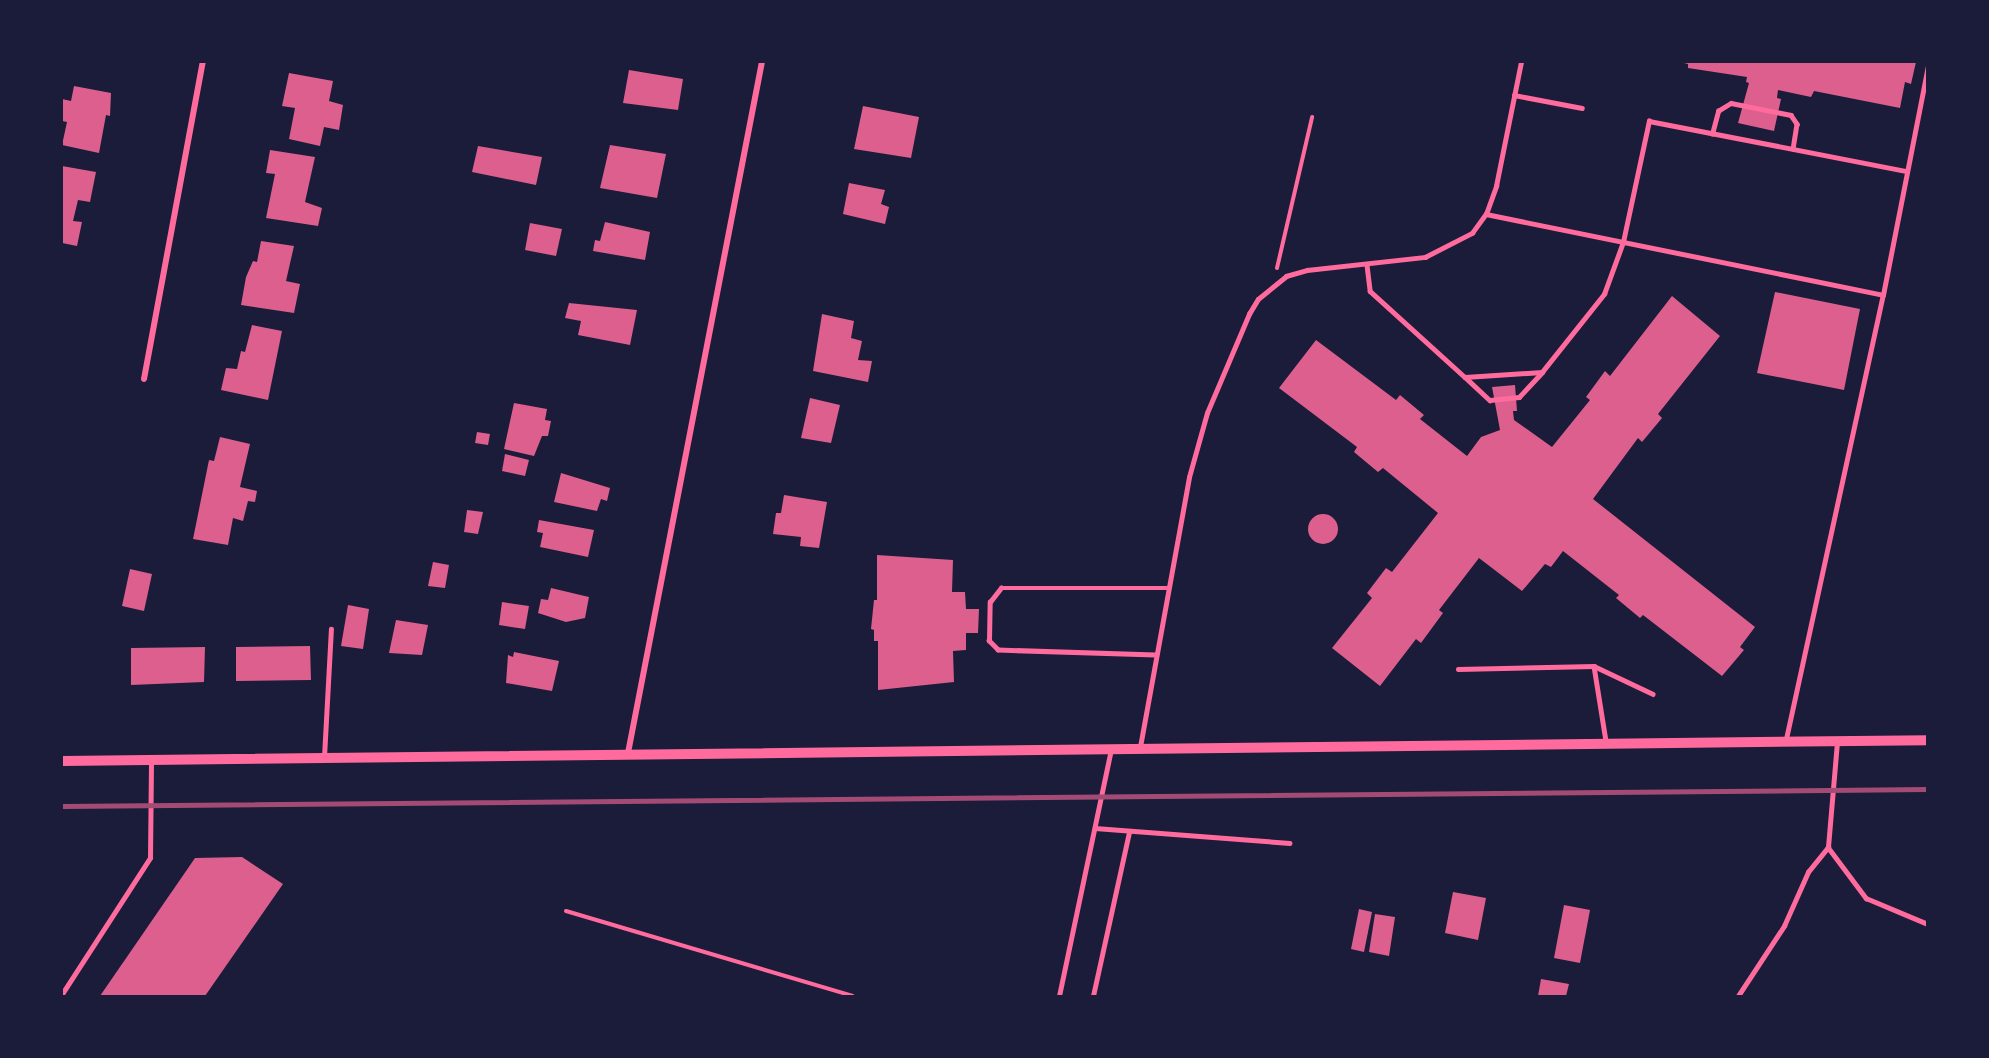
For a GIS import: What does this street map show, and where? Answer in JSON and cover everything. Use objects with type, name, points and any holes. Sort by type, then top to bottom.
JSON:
[{"type":"street","points":[[144,379],[203,62]]},
{"type":"street","points":[[628,753],[762,62]]},
{"type":"street","points":[[62,761],[1837,738],[1928,740]]},
{"type":"lane","points":[[1140,747],[1189,477],[1207,413],[1249,314],[1258,299],[1279,281],[1307,270],[1437,254],[1473,233],[1486,214],[1521,62]]},
{"type":"lane","points":[[1786,739],[1883,295],[1928,66]]},
{"type":"lane","points":[[1514,95],[1582,108]]},
{"type":"lane","points":[[1712,134],[1718,111],[1731,103],[1791,115],[1797,124],[1793,149]]},
{"type":"lane","points":[[1367,264],[1370,291],[1490,400],[1519,397],[1542,372],[1604,294],[1623,242],[1649,121],[1906,171]]},
{"type":"lane","points":[[1486,214],[1883,295]]},
{"type":"lane","points":[[1465,377],[1542,372]]},
{"type":"lane","points":[[1155,655],[998,650],[989,641],[990,602],[1000,588],[1168,588]]},
{"type":"lane","points":[[324,758],[331,629]]},
{"type":"lane","points":[[1458,669],[1594,666],[1653,694]]},
{"type":"lane","points":[[1594,666],[1606,741]]},
{"type":"lane","points":[[1738,996],[1784,926],[1808,872],[1828,847],[1837,738]]},
{"type":"lane","points":[[1059,996],[1112,747]]},
{"type":"lane","points":[[62,994],[150,858],[151,760]]},
{"type":"lane","points":[[1095,828],[1289,843]]},
{"type":"lane","points":[[1093,996],[1129,831]]},
{"type":"lane","points":[[1828,847],[1866,898],[1928,924]]},
{"type":"path","points":[[1279,281],[1276,262],[1297,195],[1312,117]]},
{"type":"path","points":[[566,911],[853,996]]},
{"type":"building","points":[[1680,62],[1916,62],[1911,84],[1905,82],[1900,108],[1814,91],[1811,97],[1778,90],[1777,98],[1781,99],[1774,131],[1738,123],[1749,83],[1746,82],[1747,77],[1688,68],[1688,64]]},
{"type":"building","points":[[629,70],[683,79],[678,110],[623,103]]},
{"type":"building","points":[[289,73],[333,81],[329,101],[343,105],[339,130],[324,127],[320,146],[289,139],[295,108],[282,106]]},
{"type":"building","points":[[74,86],[111,93],[110,116],[106,115],[99,153],[62,145],[67,122],[62,121],[62,99],[71,101]]},
{"type":"building","points":[[863,106],[919,117],[911,158],[854,149]]},
{"type":"building","points":[[610,145],[666,154],[657,198],[600,188]]},
{"type":"building","points":[[478,146],[542,157],[536,185],[472,172]]},
{"type":"building","points":[[270,150],[315,157],[305,202],[322,208],[318,226],[266,218],[275,174],[266,173]]},
{"type":"building","points":[[62,166],[96,172],[90,202],[78,200],[73,221],[82,222],[77,246],[62,243]]},
{"type":"building","points":[[849,183],[885,190],[881,204],[889,207],[885,224],[843,214]]},
{"type":"building","points":[[605,222],[650,232],[645,260],[593,251],[595,240],[600,241]]},
{"type":"building","points":[[530,223],[562,229],[556,256],[525,250]]},
{"type":"building","points":[[261,241],[294,246],[286,281],[300,284],[294,313],[241,305],[246,277],[253,261],[257,262]]},
{"type":"building","points":[[1775,292],[1860,309],[1844,390],[1757,373]]},
{"type":"building","points":[[1672,296],[1720,336],[1658,414],[1662,418],[1642,442],[1638,438],[1593,499],[1755,627],[1740,647],[1744,650],[1722,676],[1643,615],[1640,618],[1616,598],[1619,595],[1563,551],[1551,567],[1545,564],[1522,591],[1479,558],[1439,610],[1443,613],[1421,643],[1416,639],[1380,686],[1332,648],[1372,598],[1367,593],[1386,568],[1392,572],[1438,513],[1383,468],[1378,472],[1354,452],[1357,447],[1279,388],[1316,340],[1396,400],[1400,395],[1424,415],[1420,419],[1467,456],[1481,437],[1500,430],[1492,387],[1515,385],[1517,411],[1513,411],[1514,420],[1552,447],[1590,400],[1586,397],[1605,371],[1610,376]]},
{"type":"building","points":[[569,303],[637,310],[630,345],[578,335],[581,321],[565,318]]},
{"type":"building","points":[[822,314],[854,321],[851,338],[862,341],[858,360],[872,361],[868,382],[813,371]]},
{"type":"building","points":[[252,325],[282,331],[268,400],[221,390],[226,368],[237,369],[241,351],[245,352]]},
{"type":"building","points":[[810,398],[840,405],[831,443],[801,438]]},
{"type":"building","points":[[514,403],[547,409],[545,420],[551,421],[548,436],[542,436],[534,456],[504,449]]},
{"type":"building","points":[[477,432],[490,434],[488,445],[475,443]]},
{"type":"building","points":[[220,437],[250,444],[240,487],[257,491],[255,502],[248,501],[243,521],[233,518],[228,545],[193,539],[209,460],[214,461]]},
{"type":"building","points":[[505,454],[529,460],[525,476],[502,471]]},
{"type":"building","points":[[561,473],[610,488],[607,501],[601,499],[597,511],[554,502]]},
{"type":"building","points":[[784,495],[827,502],[819,548],[800,546],[801,537],[773,534],[776,513],[781,513]]},
{"type":"building","points":[[467,510],[483,512],[478,534],[464,532]]},
{"type":"building","points":[[1323,514],[1333,519],[1338,529],[1333,539],[1323,544],[1313,539],[1308,529],[1313,519]]},
{"type":"building","points":[[539,520],[594,530],[588,557],[540,547],[543,533],[537,532]]},
{"type":"building","points":[[877,555],[953,560],[952,592],[965,592],[966,609],[979,609],[978,633],[966,633],[966,650],[953,651],[954,682],[878,690],[878,641],[874,641],[874,630],[871,629],[874,600],[877,600]]},
{"type":"building","points":[[433,562],[449,565],[445,588],[428,586]]},
{"type":"building","points":[[130,569],[152,574],[144,611],[122,606]]},
{"type":"building","points":[[551,588],[589,597],[585,618],[566,622],[538,613],[541,599],[548,600]]},
{"type":"building","points":[[502,602],[529,606],[525,629],[499,625]]},
{"type":"building","points":[[348,605],[369,609],[363,649],[341,646]]},
{"type":"building","points":[[396,620],[428,625],[422,655],[389,653]]},
{"type":"building","points":[[310,646],[311,680],[236,681],[236,647]]},
{"type":"building","points":[[205,647],[204,682],[131,685],[131,648]]},
{"type":"building","points":[[514,652],[559,661],[552,691],[506,683],[508,655],[513,657]]},
{"type":"building","points":[[242,857],[283,884],[205,996],[100,996],[195,858]]},
{"type":"building","points":[[1453,892],[1486,898],[1478,940],[1445,933]]},
{"type":"building","points":[[1564,905],[1590,910],[1580,963],[1554,958]]},
{"type":"building","points":[[1359,909],[1372,912],[1364,952],[1351,949]]},
{"type":"building","points":[[1375,914],[1395,917],[1389,956],[1369,952]]},
{"type":"building","points":[[1541,979],[1569,984],[1566,996],[1538,996]]},
{"type":"railway","points":[[62,806],[1928,789]]}]
